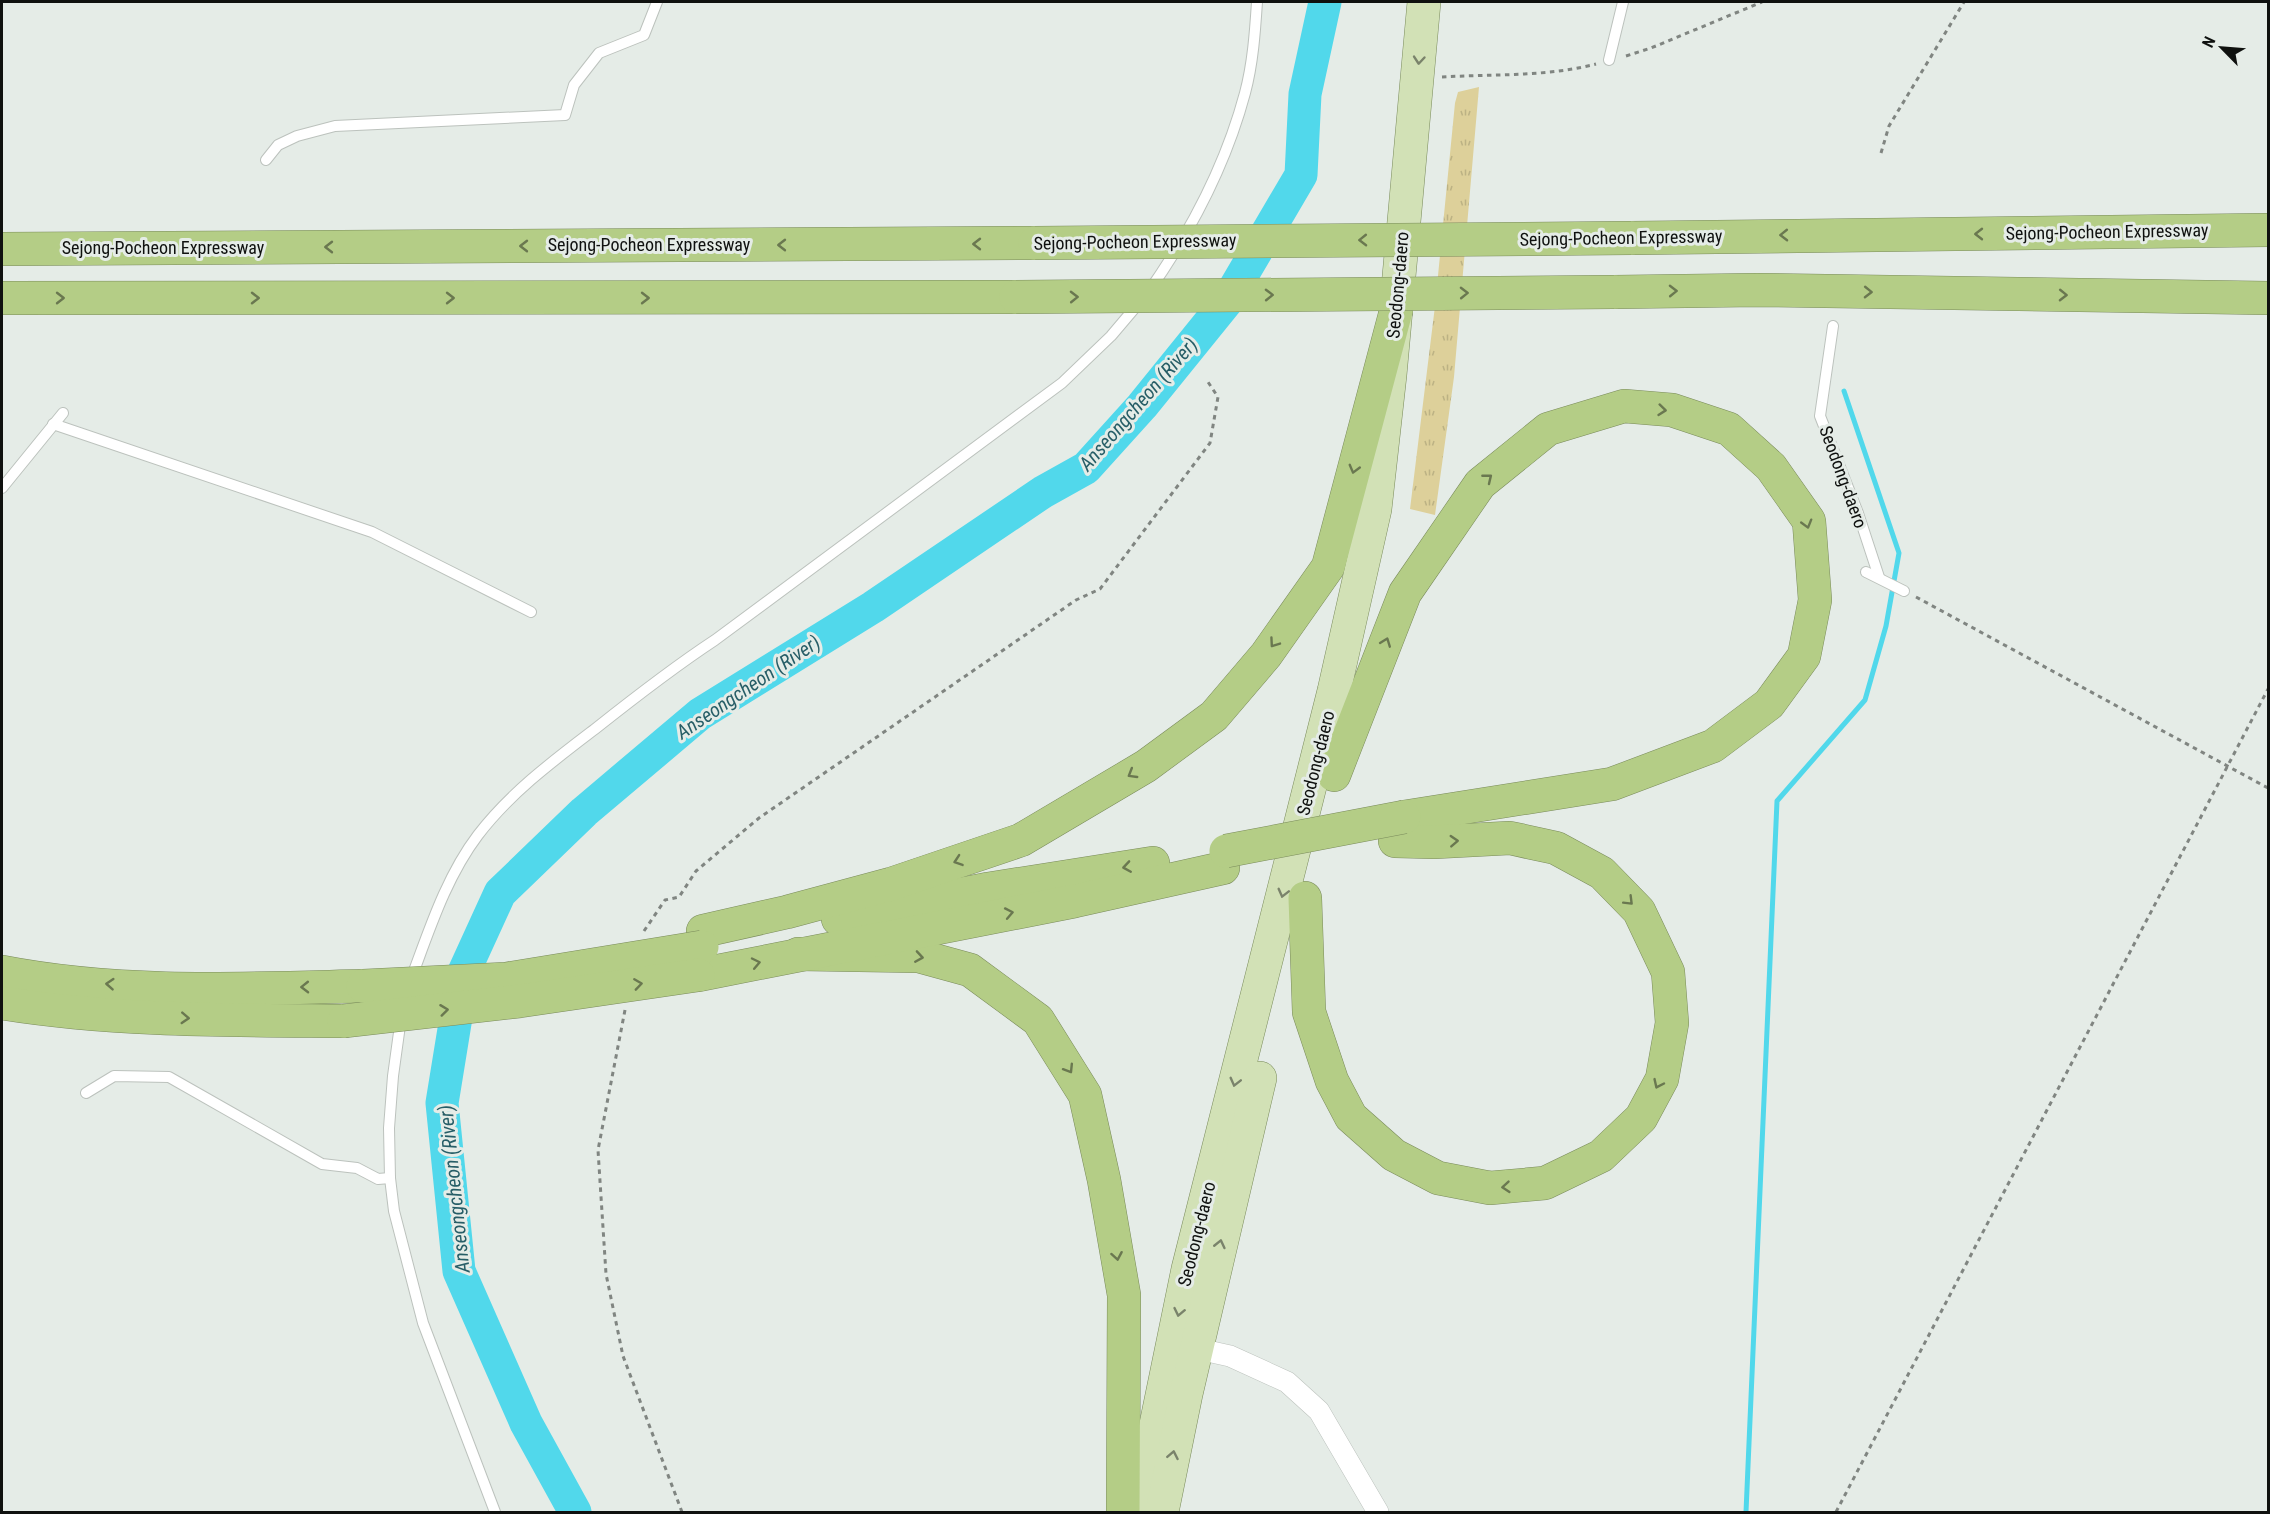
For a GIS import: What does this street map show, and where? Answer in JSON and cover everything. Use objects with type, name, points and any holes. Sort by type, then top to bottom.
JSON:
[{"type":"highway","name":"Sejong-Pocheon Expressway","points":[[2,249],[1035,243],[2268,230]]},
{"type":"highway","points":[[2,298],[1016,297],[1757,290],[2268,298]]},
{"type":"highway","points":[[701,951],[788,912],[891,884],[1021,840],[1146,766],[1214,716],[1266,655],[1328,567],[1396,311]]},
{"type":"highway","points":[[2,1003],[44,1010],[213,1020],[345,1021],[520,1001],[701,951],[987,889],[1224,860],[1400,829],[1612,784],[1713,746],[1769,704],[1804,656],[1815,600],[1809,521],[1771,467],[1729,429],[1672,410],[1624,406],[1548,429],[1480,484],[1405,593],[1334,775]]},
{"type":"highway","points":[[1305,898],[1309,1012],[1332,1081],[1351,1117],[1394,1155],[1438,1178],[1490,1188],[1545,1183],[1601,1156],[1641,1118],[1662,1079],[1672,1023],[1668,972],[1639,911],[1602,873],[1556,848],[1510,838],[1434,842],[1400,829]]},
{"type":"highway","points":[[798,954],[1075,901],[1224,860]]},
{"type":"highway","points":[[2,972],[38,979],[189,990],[363,986],[506,979],[701,951],[919,956],[970,970],[1038,1020],[1085,1095],[1104,1180],[1124,1295],[1123,1512]]},
{"type":"main road","name":"Seodong-daero","points":[[1162,1512],[1184,1346],[1191,1258],[1334,691],[1375,509],[1396,311],[1424,2]]},
{"type":"main road","name":"Seodong-daero","points":[[1138,1512],[1265,1055],[1305,898],[1390,517],[1412,380],[1447,2]]},
{"type":"street","points":[[1184,1346],[1230,1356],[1287,1382],[1319,1411],[1378,1512]]},
{"type":"lane","points":[[266,159],[278,145],[297,136],[335,126],[565,115],[574,85],[599,53],[644,34],[657,2]]},
{"type":"lane","points":[[495,1512],[423,1323],[404,1255],[394,1211],[390,1178],[389,1128],[399,1028],[405,1001],[427,938],[457,870],[477,836],[529,780],[675,666],[716,640],[1062,382],[1111,336],[1173,257],[1200,210],[1245,93],[1252,55],[1257,2]]},
{"type":"lane","points":[[1609,60],[1623,2]]},
{"type":"lane","name":"Seodong-daero","points":[[1833,326],[1820,416],[1882,579]]},
{"type":"lane","points":[[2,488],[63,413]]},
{"type":"lane","points":[[54,424],[372,532],[531,612]]},
{"type":"lane","points":[[1866,572],[1904,591]]},
{"type":"lane","points":[[86,1093],[114,1076],[169,1077],[322,1164],[357,1168],[378,1179],[390,1178]]},
{"type":"path","points":[[1881,153],[1889,126],[1964,2]]},
{"type":"path","points":[[1904,591],[2268,788]]},
{"type":"path","points":[[1836,1512],[2268,689]]},
{"type":"green space","points":[[1479,87],[1454,377],[1435,515],[1410,509],[1435,306],[1455,103],[1458,92]]},
{"type":"waterway","name":"Anseongcheon (River)","points":[[575,1512],[526,1423],[459,1271],[442,1103],[463,974],[500,893],[584,812],[700,714],[873,607],[1043,492],[1086,468],[1142,406],[1227,301],[1301,175],[1305,94],[1325,2]]},
{"type":"waterway","points":[[1746,1512],[1777,801],[1865,700],[1886,626],[1899,553],[1844,391]]}]
